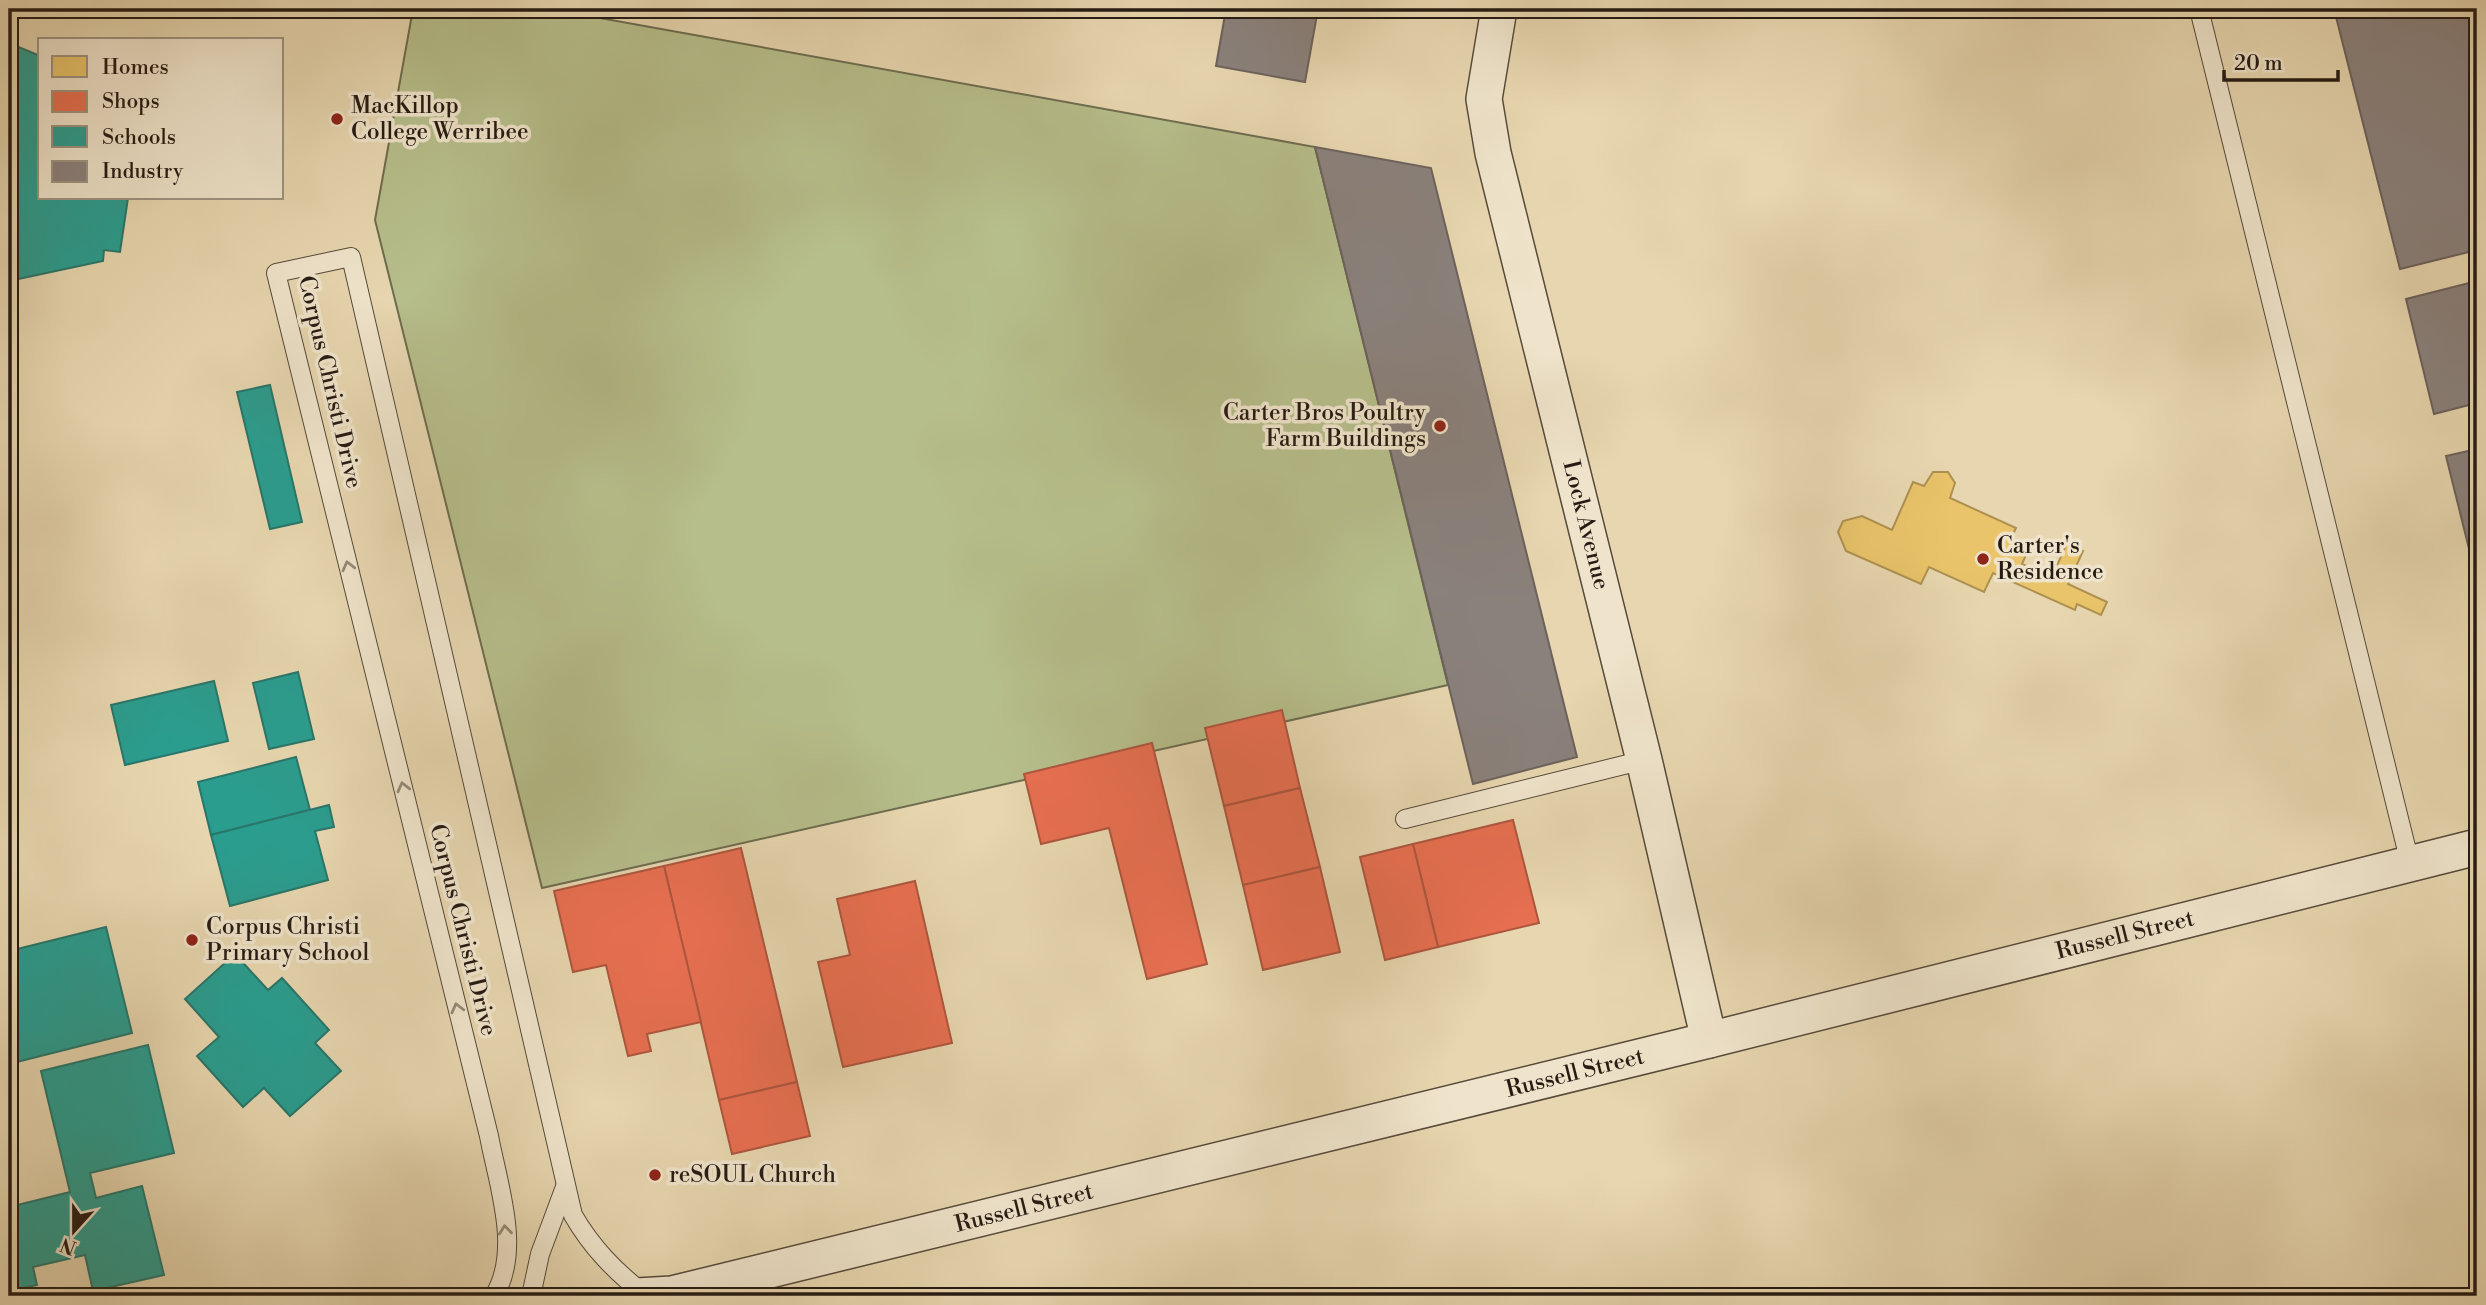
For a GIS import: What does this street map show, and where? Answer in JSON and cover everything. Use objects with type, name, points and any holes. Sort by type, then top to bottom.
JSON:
[{"type":"street","name":"Lock Avenue","points":[[1499,9],[1484,99],[1493,153],[1644,760],[1709,1040]]},
{"type":"street","name":"Russell Street","points":[[655,1295],[1709,1040],[2477,847]]},
{"type":"lane","points":[[2199,9],[2410,863]]},
{"type":"lane","name":"Corpus Christi Drive","points":[[494,1296],[508,1257],[503,1211],[489,1136],[276,273],[351,257],[573,1215],[587,1240],[620,1276],[655,1295]]},
{"type":"lane","points":[[1405,819],[1644,760]]},
{"type":"lane","points":[[531,1296],[540,1254],[565,1187]]},
{"type":"green space","points":[[413,9],[550,9],[1315,147],[1448,685],[542,888],[375,220]]},
{"type":"building: Homes","points":[[1933,472],[1948,472],[1955,483],[1950,498],[2016,528],[2010,540],[2029,548],[2022,564],[2052,577],[2067,543],[2083,551],[2068,584],[2107,602],[2101,615],[2077,604],[2075,610],[1993,573],[1984,592],[1929,567],[1921,584],[1846,551],[1838,532],[1843,521],[1862,516],[1892,530],[1913,482],[1924,486]]},
{"type":"building: Shops","points":[[1282,710],[1300,788],[1224,806],[1205,728]]},
{"type":"building: Shops","points":[[1152,743],[1207,964],[1147,979],[1109,828],[1041,844],[1024,774]]},
{"type":"building: Shops","points":[[1300,788],[1320,867],[1243,885],[1224,806]]},
{"type":"building: Shops","points":[[1513,820],[1539,923],[1438,947],[1413,844]]},
{"type":"building: Shops","points":[[1413,844],[1438,947],[1385,960],[1360,857]]},
{"type":"building: Shops","points":[[741,848],[797,1082],[719,1100],[664,866]]},
{"type":"building: Shops","points":[[664,866],[701,1022],[647,1034],[651,1051],[628,1056],[606,965],[573,972],[554,891]]},
{"type":"building: Shops","points":[[1320,867],[1340,952],[1263,970],[1243,885]]},
{"type":"building: Shops","points":[[915,881],[952,1043],[843,1067],[818,962],[850,955],[837,899]]},
{"type":"building: Shops","points":[[797,1082],[810,1136],[732,1154],[719,1100]]},
{"type":"building: Schools","points":[[9,43],[38,55],[38,200],[128,200],[120,252],[104,250],[103,261],[9,281]]},
{"type":"building: Schools","points":[[270,385],[302,522],[270,529],[237,392]]},
{"type":"building: Schools","points":[[298,672],[314,739],[269,749],[253,683]]},
{"type":"building: Schools","points":[[214,681],[228,741],[125,765],[111,705]]},
{"type":"building: Schools","points":[[296,757],[310,810],[211,835],[198,782]]},
{"type":"building: Schools","points":[[329,805],[334,827],[315,831],[328,880],[230,906],[211,835]]},
{"type":"building: Schools","points":[[106,927],[132,1033],[9,1064],[9,951]]},
{"type":"building: Schools","points":[[235,954],[268,990],[282,978],[329,1030],[315,1043],[341,1071],[290,1116],[264,1088],[243,1107],[197,1056],[219,1037],[185,999]]},
{"type":"building: Schools","points":[[148,1045],[174,1153],[90,1173],[96,1198],[142,1186],[164,1275],[93,1291],[85,1255],[33,1267],[37,1285],[9,1291],[9,1207],[70,1192],[41,1071]]},
{"type":"building: Industry","points":[[1226,9],[1318,9],[1305,82],[1216,66]]},
{"type":"building: Industry","points":[[2334,9],[2474,9],[2477,22],[2477,250],[2400,269]]},
{"type":"building: Industry","name":"Carter Bros Poultry Farm Buildings","points":[[1315,147],[1431,168],[1577,757],[1473,784]]},
{"type":"building: Industry","points":[[2477,281],[2477,403],[2434,414],[2406,299]]},
{"type":"building: Industry","points":[[2477,449],[2477,569],[2474,569],[2446,456]]},
{"type":"place","name":"MacKillop College Werribee","points":[[337,119]]},
{"type":"place","name":"Carter Bros Poultry Farm Buildings","points":[[1440,426]]},
{"type":"place","name":"Carter's Residence","points":[[1983,559]]},
{"type":"place","name":"Corpus Christi Primary School","points":[[192,940]]},
{"type":"place","name":"reSOUL Church","points":[[655,1175]]}]
